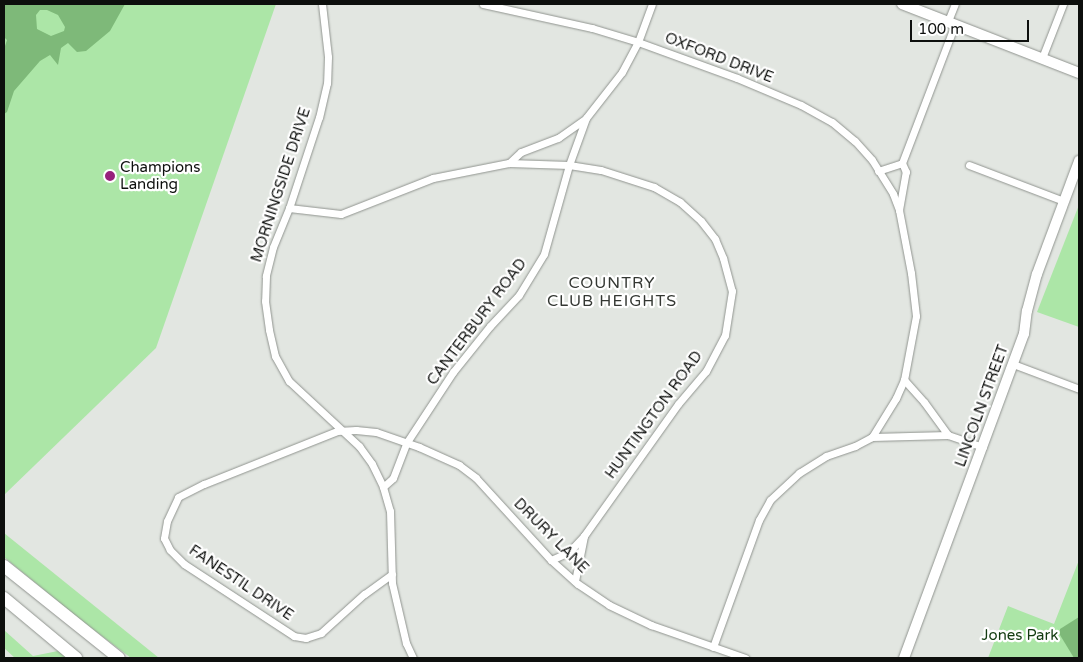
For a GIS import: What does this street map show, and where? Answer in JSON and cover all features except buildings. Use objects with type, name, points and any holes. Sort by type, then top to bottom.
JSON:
[{"type":"highway","points":[[4,566],[119,658]]},
{"type":"highway","points":[[4,598],[76,658]]},
{"type":"street","name":"MORNINGSIDE DRIVE","points":[[322,4],[328,56],[327,83],[319,117],[289,208],[273,247],[266,276],[264,301],[271,347],[289,381],[344,431],[372,464],[383,487],[390,510],[392,574],[397,612],[406,643],[413,658]]},
{"type":"street","name":"OXFORD DRIVE","points":[[483,4],[592,28],[638,42],[737,78],[808,109],[832,122],[855,141],[893,194],[899,210]]},
{"type":"street","name":"CANTERBURY ROAD","points":[[383,487],[398,470],[406,442],[453,372],[529,282],[544,254],[569,165],[586,118],[622,72],[638,42],[652,4]]},
{"type":"street","points":[[902,4],[1079,73]]},
{"type":"street","points":[[872,437],[896,398],[904,380],[916,316],[911,273],[899,210],[906,172],[902,163],[951,23],[955,4]]},
{"type":"street","points":[[1042,58],[1063,4]]},
{"type":"street","points":[[509,163],[521,152],[558,138],[586,118]]},
{"type":"street","name":"LINCOLN STREET","points":[[904,658],[1024,334],[1027,311],[1037,274],[1079,161]]},
{"type":"street","name":"HUNTINGTON ROAD","points":[[289,208],[341,214],[433,178],[509,163],[569,165],[601,170],[654,187],[680,202],[715,239],[723,258],[732,291],[725,335],[706,370],[678,404],[584,536],[574,581]]},
{"type":"street","points":[[878,171],[902,163]]},
{"type":"street","points":[[969,164],[1064,201]]},
{"type":"street","points":[[1013,364],[1079,389]]},
{"type":"street","points":[[904,380],[924,402],[948,435]]},
{"type":"street","name":"FANESTIL DRIVE","points":[[344,431],[337,431],[222,477],[178,498],[167,521],[164,538],[170,550],[184,564],[294,636],[306,638],[321,633],[364,594],[392,574]]},
{"type":"street","name":"DRURY LANE","points":[[344,431],[376,432],[406,442],[460,465],[476,478],[574,581],[610,605],[651,625],[745,658]]},
{"type":"street","points":[[713,647],[759,520],[770,500],[799,473],[826,456],[872,437],[948,435],[983,447]]},
{"type":"street","points":[[552,560],[569,552],[584,536]]},
{"type":"green space","name":"Champions Landing","points":[[4,4],[276,4],[156,348],[4,495]]},
{"type":"green space","points":[[1079,205],[1079,327],[1037,312]]},
{"type":"green space","points":[[4,533],[159,658],[131,658],[78,618],[4,557]]},
{"type":"green space","name":"Jones Park","points":[[1079,560],[1079,658],[988,658],[1008,606],[1054,624]]},
{"type":"green space","points":[[4,630],[33,656],[58,651],[67,658],[15,658],[4,648]]},
{"type":"shaded area","points":[[4,4],[125,4],[110,31],[86,51],[77,52],[68,43],[61,48],[58,65],[50,55],[40,61],[14,91],[7,112],[4,114],[4,49],[7,40],[4,37]],"holes":[[[40,10],[47,10],[58,15],[65,27],[64,31],[51,36],[37,29],[36,15]]]},
{"type":"shaded area","points":[[1079,617],[1079,658],[1074,658],[1060,635],[1060,629]]},
{"type":"place","name":"Champions Landing","points":[[110,176]]},
{"type":"district","name":"COUNTRY CLUB HEIGHTS","points":[[612,292]]}]
